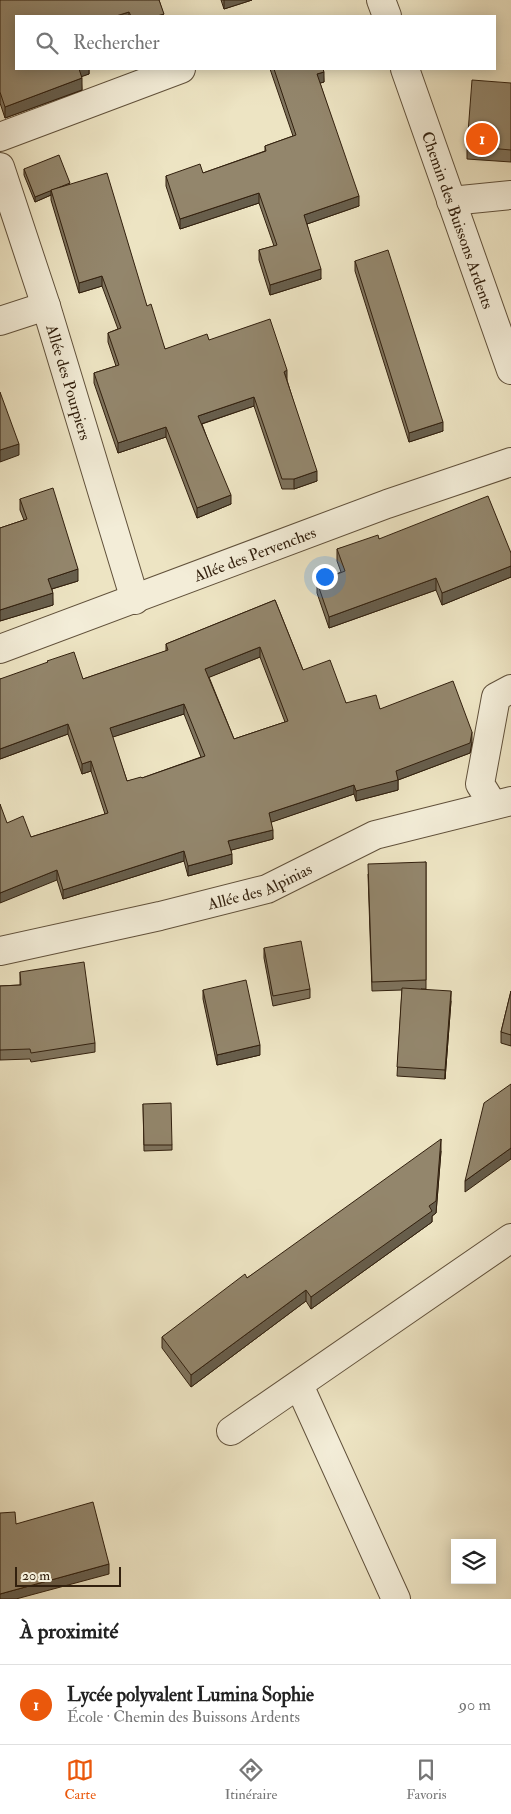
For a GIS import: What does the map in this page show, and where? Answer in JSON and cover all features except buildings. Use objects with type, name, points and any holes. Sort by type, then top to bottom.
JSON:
[{"type":"street","points":[[381,0],[387,15]]},
{"type":"street","points":[[0,137],[178,70]]},
{"type":"street","name":"Chemin des Buissons Ardents","points":[[405,70],[511,370]]},
{"type":"street","name":"Allée des Pourpiers","points":[[0,167],[46,306],[135,600]]},
{"type":"street","points":[[451,201],[511,195]]},
{"type":"street","points":[[0,321],[46,306]]},
{"type":"street","name":"Allée des Pervenches","points":[[0,649],[135,600],[386,504],[511,462]]},
{"type":"street","points":[[502,803],[480,784],[496,697],[511,689]]},
{"type":"street","name":"Allée des Alpinias","points":[[0,951],[160,916],[267,889],[375,835],[502,803]]},
{"type":"street","points":[[231,1432],[511,1238]]},
{"type":"street","points":[[299,1385],[396,1599]]},
{"type":"place","name":"Lycée polyvalent Lumina Sophie","points":[[482,139]]}]
